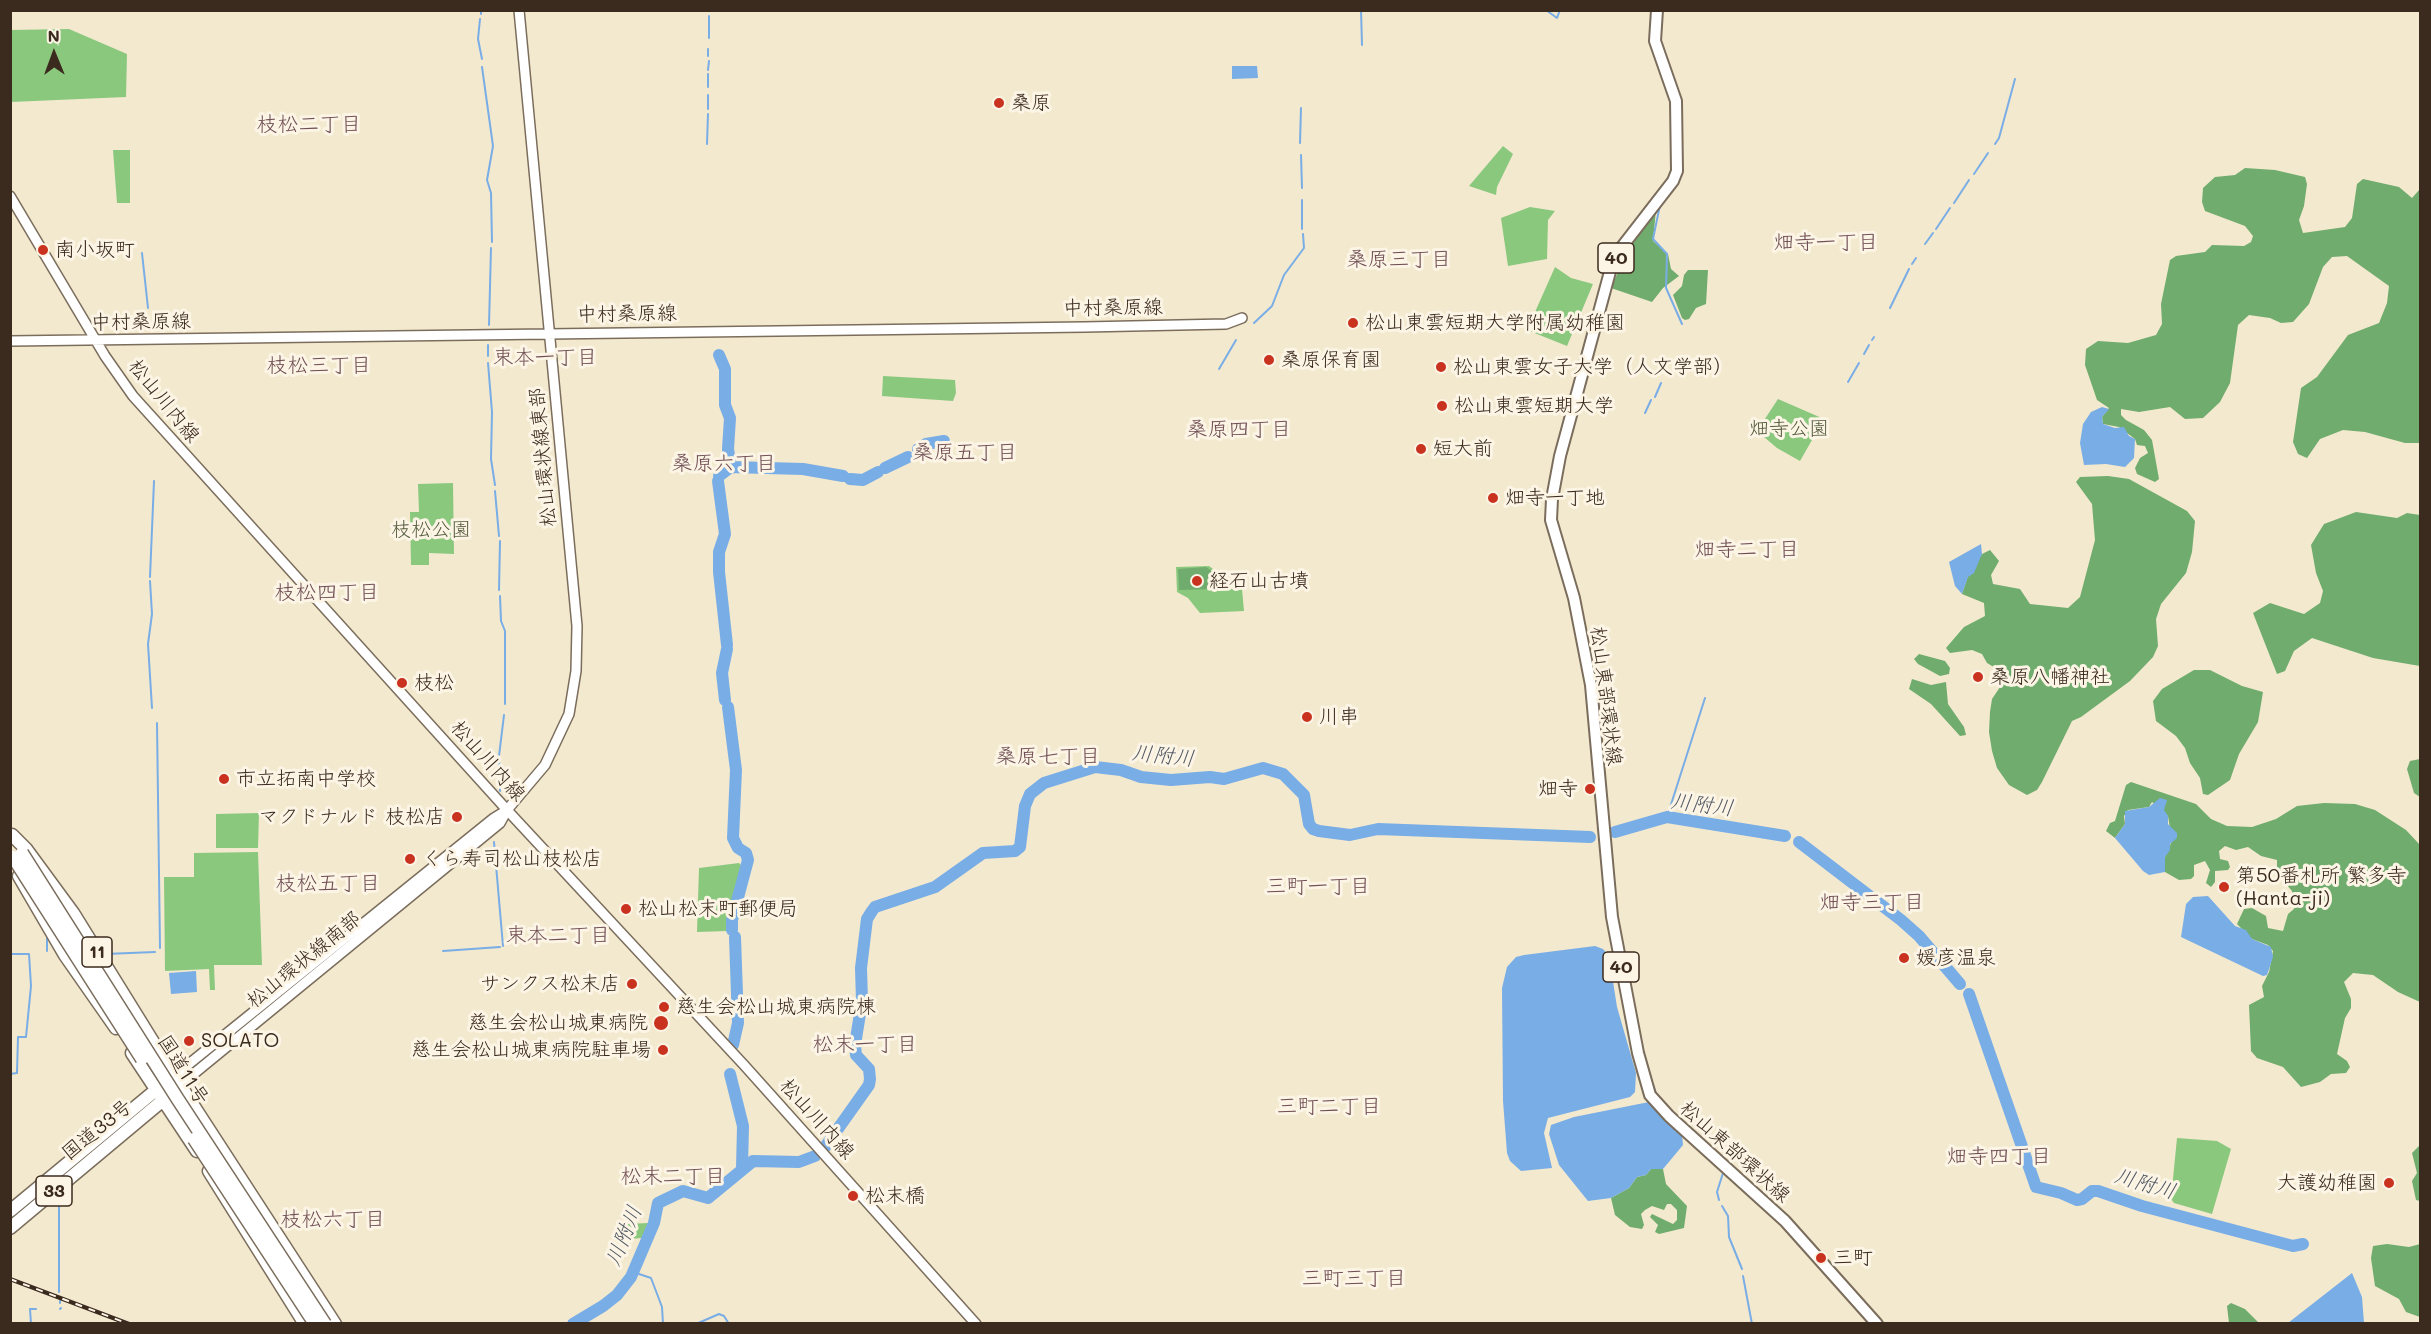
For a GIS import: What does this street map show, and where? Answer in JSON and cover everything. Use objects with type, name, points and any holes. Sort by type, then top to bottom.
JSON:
[{"type":"highway","name":"国道11号","points":[[11,833],[26,849],[73,913],[177,1080]]},
{"type":"highway","name":"国道11号","points":[[11,833],[14,856],[65,955],[164,1100]]},
{"type":"highway","name":"国道11号","points":[[14,856],[315,1323]]},
{"type":"highway","name":"国道11号","points":[[14,856],[325,1323]]},
{"type":"highway","name":"国道33号","points":[[10,1228],[156,1089],[177,1080]]},
{"type":"highway","name":"国道33号","points":[[10,1211],[164,1100],[177,1080]]},
{"type":"highway","name":"11","points":[[177,1080],[335,1323]]},
{"type":"highway","name":"11","points":[[164,1100],[305,1323]]},
{"type":"main road","name":"松山東部環状線","points":[[1657,10],[1655,30],[1657,51],[1676,101],[1677,171],[1673,181],[1621,248],[1611,268],[1560,456],[1552,499],[1551,520],[1574,598],[1589,677],[1612,917],[1638,1053],[1650,1095],[1669,1116],[1785,1221],[1876,1323]]},
{"type":"street","name":"松山環状線東部","points":[[507,810],[537,777],[553,752],[572,704],[576,671],[576,617],[519,10]]},
{"type":"street","name":"松山川内線","points":[[10,196],[96,340],[133,396],[507,810],[818,1146],[976,1323]]},
{"type":"street","name":"中村桑原線","points":[[10,341],[1227,324],[1242,318]]},
{"type":"street","name":"松山環状線南部","points":[[177,1080],[494,818],[507,810]]},
{"type":"green space","points":[[69,29],[127,54],[126,97],[11,102],[11,30]]},
{"type":"green space","points":[[1503,146],[1513,154],[1497,187],[1496,195],[1469,186]]},
{"type":"green space","points":[[113,150],[130,150],[130,203],[117,203]]},
{"type":"green space","points":[[2245,168],[2275,170],[2305,177],[2307,184],[2304,206],[2299,220],[2303,233],[2345,227],[2352,218],[2357,184],[2363,179],[2399,187],[2412,198],[2420,189],[2420,443],[2405,443],[2365,432],[2343,430],[2320,439],[2307,458],[2298,454],[2293,442],[2301,388],[2317,377],[2348,335],[2379,323],[2387,303],[2389,286],[2347,256],[2332,257],[2323,267],[2309,304],[2293,322],[2281,323],[2270,318],[2249,315],[2238,325],[2230,383],[2220,402],[2203,418],[2185,419],[2170,407],[2139,412],[2121,409],[2121,415],[2126,420],[2144,430],[2152,440],[2159,479],[2155,482],[2137,474],[2135,468],[2140,458],[2148,453],[2145,446],[2137,445],[2135,439],[2119,427],[2103,424],[2102,417],[2109,408],[2097,400],[2085,365],[2086,349],[2098,341],[2128,343],[2156,335],[2162,324],[2161,304],[2170,260],[2176,256],[2205,252],[2212,245],[2244,246],[2251,242],[2253,236],[2245,226],[2205,211],[2202,202],[2203,188],[2215,177],[2235,175]]},
{"type":"green space","points":[[1530,207],[1555,211],[1548,220],[1547,259],[1508,266],[1501,218]]},
{"type":"green space","points":[[1656,210],[1653,241],[1668,254],[1671,269],[1679,276],[1663,288],[1652,302],[1611,288],[1629,247]]},
{"type":"green space","points":[[1555,267],[1571,278],[1593,284],[1567,346],[1527,330]]},
{"type":"green space","points":[[1688,270],[1708,270],[1706,304],[1696,308],[1689,319],[1685,320],[1682,318],[1673,295],[1682,286],[1684,275]]},
{"type":"green space","points":[[883,376],[955,380],[956,393],[953,401],[882,396]]},
{"type":"green space","name":"畑寺公園","points":[[1778,399],[1824,419],[1800,461],[1777,448],[1757,431]]},
{"type":"green space","points":[[2108,476],[2129,479],[2187,511],[2195,521],[2192,552],[2186,573],[2161,604],[2156,619],[2158,646],[2153,657],[2130,681],[2081,717],[2072,721],[2042,782],[2037,790],[2027,795],[2009,785],[1997,768],[1992,751],[1989,732],[1990,712],[1992,699],[2000,687],[2001,677],[1997,669],[1987,663],[1982,654],[1972,650],[1950,653],[1946,648],[1964,627],[1985,616],[1984,603],[1962,594],[1968,576],[1982,554],[1990,550],[1999,561],[1991,575],[1993,584],[2020,589],[2030,604],[2068,608],[2080,597],[2095,540],[2092,504],[2076,482],[2080,477]]},
{"type":"green space","name":"枝松公園","points":[[453,483],[454,554],[429,553],[429,565],[411,565],[410,512],[419,512],[418,484]]},
{"type":"green space","points":[[2356,512],[2397,518],[2407,513],[2420,515],[2420,666],[2373,658],[2312,638],[2294,651],[2285,671],[2277,674],[2253,613],[2270,603],[2304,614],[2320,603],[2323,591],[2316,573],[2311,545],[2324,524]]},
{"type":"green space","points":[[1209,566],[1216,571],[1217,589],[1242,589],[1244,611],[1200,613],[1188,598],[1177,592],[1176,567]]},
{"type":"green space","points":[[1206,567],[1215,573],[1216,585],[1213,589],[1179,590],[1178,569]]},
{"type":"green space","points":[[1919,654],[1945,661],[1950,668],[1949,674],[1940,676],[1918,664],[1914,659]]},
{"type":"green space","points":[[2194,670],[2210,670],[2242,686],[2263,692],[2258,722],[2239,754],[2230,780],[2208,795],[2203,794],[2200,778],[2190,763],[2185,748],[2176,736],[2156,721],[2153,701],[2162,689]]},
{"type":"green space","points":[[1912,679],[1931,685],[1946,682],[1948,704],[1964,727],[1966,735],[1960,736],[1931,704],[1909,689]]},
{"type":"green space","points":[[2420,759],[2420,797],[2414,793],[2407,769],[2410,761]]},
{"type":"green space","points":[[2131,782],[2196,804],[2211,819],[2227,826],[2252,827],[2276,819],[2297,806],[2324,803],[2355,804],[2375,810],[2406,830],[2420,845],[2420,1002],[2398,992],[2373,975],[2353,973],[2344,982],[2351,999],[2351,1008],[2345,1018],[2337,1054],[2347,1061],[2350,1067],[2346,1073],[2331,1074],[2320,1082],[2301,1087],[2283,1067],[2257,1058],[2251,1051],[2249,1005],[2264,997],[2262,986],[2269,972],[2273,951],[2268,945],[2252,939],[2237,924],[2244,909],[2252,908],[2266,916],[2268,928],[2283,931],[2288,914],[2294,909],[2292,891],[2277,874],[2277,860],[2261,856],[2248,847],[2236,850],[2225,846],[2219,851],[2220,859],[2228,861],[2230,867],[2228,870],[2215,871],[2215,882],[2211,887],[2206,883],[2210,870],[2205,861],[2194,865],[2194,876],[2191,879],[2179,880],[2165,872],[2165,857],[2172,841],[2168,816],[2152,802],[2149,807],[2128,810],[2124,816],[2125,824],[2115,838],[2106,831],[2110,823],[2115,821],[2126,785]]},
{"type":"green space","points":[[259,813],[258,848],[216,848],[216,814]]},
{"type":"green space","points":[[258,852],[262,965],[214,965],[215,990],[210,990],[209,969],[165,971],[164,877],[194,877],[194,853]]},
{"type":"green space","points":[[739,863],[742,866],[742,878],[727,931],[697,932],[699,868]]},
{"type":"green space","points":[[2177,1138],[2217,1141],[2231,1149],[2212,1214],[2174,1203],[2171,1199]]},
{"type":"green space","points":[[2420,1145],[2420,1201],[2416,1200],[2412,1181],[2417,1173],[2412,1153]]},
{"type":"green space","points":[[1651,1169],[1663,1169],[1666,1184],[1687,1206],[1684,1228],[1659,1234],[1655,1232],[1658,1225],[1650,1217],[1652,1214],[1673,1224],[1677,1220],[1677,1210],[1671,1204],[1667,1204],[1664,1210],[1652,1206],[1645,1210],[1641,1214],[1644,1225],[1642,1229],[1630,1227],[1615,1215],[1611,1198],[1629,1188],[1637,1177],[1646,1175]]},
{"type":"green space","points":[[648,1223],[642,1238],[628,1239],[628,1224]]},
{"type":"green space","points":[[2387,1244],[2409,1247],[2420,1244],[2420,1317],[2406,1312],[2399,1299],[2375,1286],[2371,1258],[2373,1246]]},
{"type":"green space","points":[[2231,1303],[2245,1309],[2259,1323],[2229,1323],[2227,1306]]},
{"type":"water","points":[[1232,66],[1257,66],[1258,78],[1232,79]]},
{"type":"water","points":[[2102,407],[2109,409],[2102,417],[2103,424],[2115,428],[2124,427],[2129,436],[2135,439],[2134,458],[2125,467],[2106,464],[2084,465],[2080,443],[2083,424],[2091,412]]},
{"type":"water","points":[[1981,544],[1982,554],[1974,573],[1968,577],[1962,594],[1955,586],[1949,562]]},
{"type":"water","points":[[2160,798],[2167,800],[2164,810],[2168,816],[2168,824],[2177,833],[2177,838],[2170,844],[2170,850],[2165,857],[2165,872],[2149,875],[2115,838],[2125,824],[2125,811],[2149,807]]},
{"type":"water","points":[[2208,896],[2235,926],[2246,930],[2252,939],[2271,947],[2273,957],[2267,975],[2263,976],[2181,937],[2186,904],[2193,897]]},
{"type":"water","points":[[1595,946],[1603,949],[1609,956],[1617,1007],[1636,1073],[1635,1092],[1630,1097],[1548,1118],[1544,1133],[1552,1168],[1521,1171],[1510,1161],[1507,1153],[1503,1101],[1502,988],[1507,967],[1516,957],[1524,955]]},
{"type":"water","points":[[196,971],[197,992],[171,994],[169,973]]},
{"type":"water","points":[[1649,1102],[1682,1134],[1683,1145],[1663,1169],[1651,1169],[1646,1175],[1637,1177],[1629,1188],[1611,1198],[1588,1201],[1559,1165],[1549,1134],[1551,1125],[1574,1117]]},
{"type":"water","points":[[2352,1273],[2362,1297],[2364,1323],[2288,1323]]},
{"type":"waterway","points":[[1361,10],[1362,45]]},
{"type":"waterway","points":[[1546,10],[1557,18],[1560,10]]},
{"type":"waterway","points":[[709,16],[709,38]]},
{"type":"waterway","points":[[480,19],[478,39],[482,59]]},
{"type":"waterway","points":[[708,49],[708,56]]},
{"type":"waterway","points":[[708,70],[709,61]]},
{"type":"waterway","points":[[482,67],[493,146],[487,180],[491,193],[492,242]]},
{"type":"waterway","points":[[708,74],[708,87]]},
{"type":"waterway","points":[[1995,144],[1999,138],[2015,79]]},
{"type":"waterway","points":[[708,95],[708,109]]},
{"type":"waterway","points":[[1300,143],[1301,108]]},
{"type":"waterway","points":[[707,144],[708,114]]},
{"type":"waterway","points":[[1974,174],[1988,153]]},
{"type":"waterway","points":[[1301,155],[1302,188]]},
{"type":"waterway","points":[[1954,203],[1969,180]]},
{"type":"waterway","points":[[1302,200],[1302,229]]},
{"type":"waterway","points":[[1660,205],[1653,239],[1667,254],[1666,288],[1682,324]]},
{"type":"waterway","points":[[1936,229],[1950,208]]},
{"type":"waterway","points":[[1925,244],[1933,233]]},
{"type":"waterway","points":[[1254,323],[1272,306],[1284,275],[1304,248],[1303,234]]},
{"type":"waterway","points":[[489,325],[491,248]]},
{"type":"waterway","points":[[142,253],[148,308]]},
{"type":"waterway","points":[[1912,264],[1916,258]]},
{"type":"waterway","points":[[1890,308],[1909,269]]},
{"type":"waterway","points":[[1219,369],[1236,340]]},
{"type":"waterway","points":[[488,345],[488,356]]},
{"type":"waterway","points":[[1864,354],[1869,345]]},
{"type":"waterway","points":[[719,355],[725,369],[725,405],[730,418],[728,449],[731,467]]},
{"type":"waterway","points":[[488,363],[492,412],[491,459],[495,485]]},
{"type":"waterway","points":[[1848,382],[1859,363]]},
{"type":"waterway","points":[[1655,397],[1661,383]]},
{"type":"waterway","points":[[1645,413],[1651,400]]},
{"type":"waterway","points":[[918,449],[926,444],[944,441]]},
{"type":"waterway","points":[[885,468],[908,457]]},
{"type":"waterway","points":[[719,476],[731,467],[803,469],[843,476]]},
{"type":"waterway","points":[[850,479],[863,480],[878,472]]},
{"type":"waterway","points":[[150,577],[154,481]]},
{"type":"waterway","points":[[718,481],[725,534],[719,552],[719,572],[727,645]]},
{"type":"waterway","points":[[495,491],[499,536]]},
{"type":"waterway","points":[[499,590],[500,541]]},
{"type":"waterway","points":[[150,581],[152,614],[148,644],[152,708]]},
{"type":"waterway","points":[[500,596],[501,621],[505,631],[505,704]]},
{"type":"waterway","points":[[725,700],[722,673],[727,649]]},
{"type":"waterway","points":[[1667,817],[1705,698]]},
{"type":"waterway","points":[[728,707],[736,770],[733,838],[738,848],[746,853],[748,860],[732,920],[732,930]]},
{"type":"waterway","points":[[500,791],[499,756],[504,715]]},
{"type":"waterway","points":[[157,723],[160,948]]},
{"type":"waterway","name":"川附川","points":[[825,1147],[869,1085],[869,1069],[856,1055],[855,1045],[862,1001],[861,968],[867,919],[875,907],[935,887],[983,853],[1015,851],[1020,847],[1025,806],[1030,794],[1044,783],[1095,767],[1121,770],[1141,777],[1171,780],[1210,777],[1224,779],[1263,768],[1283,774],[1304,795],[1309,824],[1313,829],[1319,831],[1350,835],[1378,829],[1590,837]]},
{"type":"waterway","name":"川附川","points":[[1615,832],[1667,817],[1785,836]]},
{"type":"waterway","points":[[494,842],[503,946]]},
{"type":"waterway","name":"川附川","points":[[1799,842],[1901,920],[1919,936],[1960,984]]},
{"type":"waterway","points":[[47,936],[47,951]]},
{"type":"waterway","points":[[733,1045],[738,1023],[735,937]]},
{"type":"waterway","points":[[443,951],[500,947]]},
{"type":"waterway","points":[[105,954],[155,952]]},
{"type":"waterway","points":[[10,954],[29,954],[31,986],[26,1037],[18,1037],[17,1073],[10,1074]]},
{"type":"waterway","name":"川附川","points":[[1969,994],[2036,1187],[2061,1193],[2077,1200],[2092,1191],[2098,1191],[2142,1206],[2293,1246],[2303,1244]]},
{"type":"waterway","points":[[1648,1071],[1657,1096]]},
{"type":"waterway","points":[[730,1074],[743,1126],[742,1168]]},
{"type":"waterway","name":"川附川","points":[[573,1324],[617,1295],[631,1277],[654,1223],[658,1203],[683,1191],[708,1198],[753,1161],[799,1162],[815,1156]]},
{"type":"waterway","points":[[1719,1200],[1717,1192],[1723,1173]]},
{"type":"waterway","points":[[59,1203],[59,1292]]},
{"type":"waterway","points":[[1722,1206],[1728,1216],[1729,1237],[1742,1269]]},
{"type":"waterway","points":[[633,1272],[651,1278],[662,1307],[663,1324]]},
{"type":"waterway","points":[[1743,1276],[1752,1324]]},
{"type":"waterway","points":[[31,1324],[30,1309],[36,1309]]},
{"type":"waterway","points":[[696,1324],[719,1314],[724,1316],[729,1324]]},
{"type":"railway","points":[[10,1279],[129,1324]]},
{"type":"place","name":"桑原","points":[[999,103]]},
{"type":"place","name":"南小坂町","points":[[43,250]]},
{"type":"place","name":"松山東雲短期大学附属幼稚園","points":[[1353,323]]},
{"type":"place","name":"桑原保育園","points":[[1269,360]]},
{"type":"place","name":"松山東雲女子大学（人文学部）","points":[[1441,367]]},
{"type":"place","name":"松山東雲短期大学","points":[[1442,406]]},
{"type":"place","name":"短大前","points":[[1421,449]]},
{"type":"place","name":"畑寺一丁地","points":[[1493,498]]},
{"type":"place","name":"経石山古墳","points":[[1197,581]]},
{"type":"place","name":"桑原八幡神社","points":[[1978,677]]},
{"type":"place","name":"枝松","points":[[402,683]]},
{"type":"place","name":"川串","points":[[1307,717]]},
{"type":"place","name":"市立拓南中学校","points":[[224,779]]},
{"type":"place","name":"畑寺","points":[[1590,789]]},
{"type":"place","name":"マクドナルド 枝松店","points":[[457,817]]},
{"type":"place","name":"くら寿司松山枝松店","points":[[410,859]]},
{"type":"place","name":"第50番札所 繁多寺 (Hanta-ji)","points":[[2224,887]]},
{"type":"place","name":"松山松末町郵便局","points":[[626,909]]},
{"type":"place","name":"媛彦温泉","points":[[1904,958]]},
{"type":"place","name":"サンクス松末店","points":[[632,984]]},
{"type":"place","name":"慈生会松山城東病院棟","points":[[664,1007]]},
{"type":"place","name":"慈生会松山城東病院","points":[[661,1023]]},
{"type":"place","name":"SOLATO","points":[[189,1041]]},
{"type":"place","name":"慈生会松山城東病院駐車場","points":[[663,1050]]},
{"type":"place","name":"大護幼稚園","points":[[2389,1183]]},
{"type":"place","name":"松末橋","points":[[853,1196]]},
{"type":"place","name":"三町","points":[[1821,1258]]},
{"type":"district","name":"枝松二丁目","points":[[309,125]]},
{"type":"district","name":"畑寺一丁目","points":[[1826,243]]},
{"type":"district","name":"桑原三丁目","points":[[1399,260]]},
{"type":"district","name":"束本一丁目","points":[[545,358]]},
{"type":"district","name":"枝松三丁目","points":[[319,366]]},
{"type":"district","name":"桑原四丁目","points":[[1239,430]]},
{"type":"district","name":"桑原五丁目","points":[[965,453]]},
{"type":"district","name":"桑原六丁目","points":[[724,464]]},
{"type":"district","name":"畑寺二丁目","points":[[1747,550]]},
{"type":"district","name":"枝松四丁目","points":[[327,593]]},
{"type":"district","name":"桑原七丁目","points":[[1048,757]]},
{"type":"district","name":"枝松五丁目","points":[[328,884]]},
{"type":"district","name":"三町一丁目","points":[[1318,887]]},
{"type":"district","name":"畑寺三丁目","points":[[1872,903]]},
{"type":"district","name":"束本二丁目","points":[[558,936]]},
{"type":"district","name":"松末一丁目","points":[[865,1045]]},
{"type":"district","name":"三町二丁目","points":[[1329,1107]]},
{"type":"district","name":"畑寺四丁目","points":[[1999,1157]]},
{"type":"district","name":"松末二丁目","points":[[673,1177]]},
{"type":"district","name":"枝松六丁目","points":[[333,1220]]},
{"type":"district","name":"三町三丁目","points":[[1354,1279]]}]
